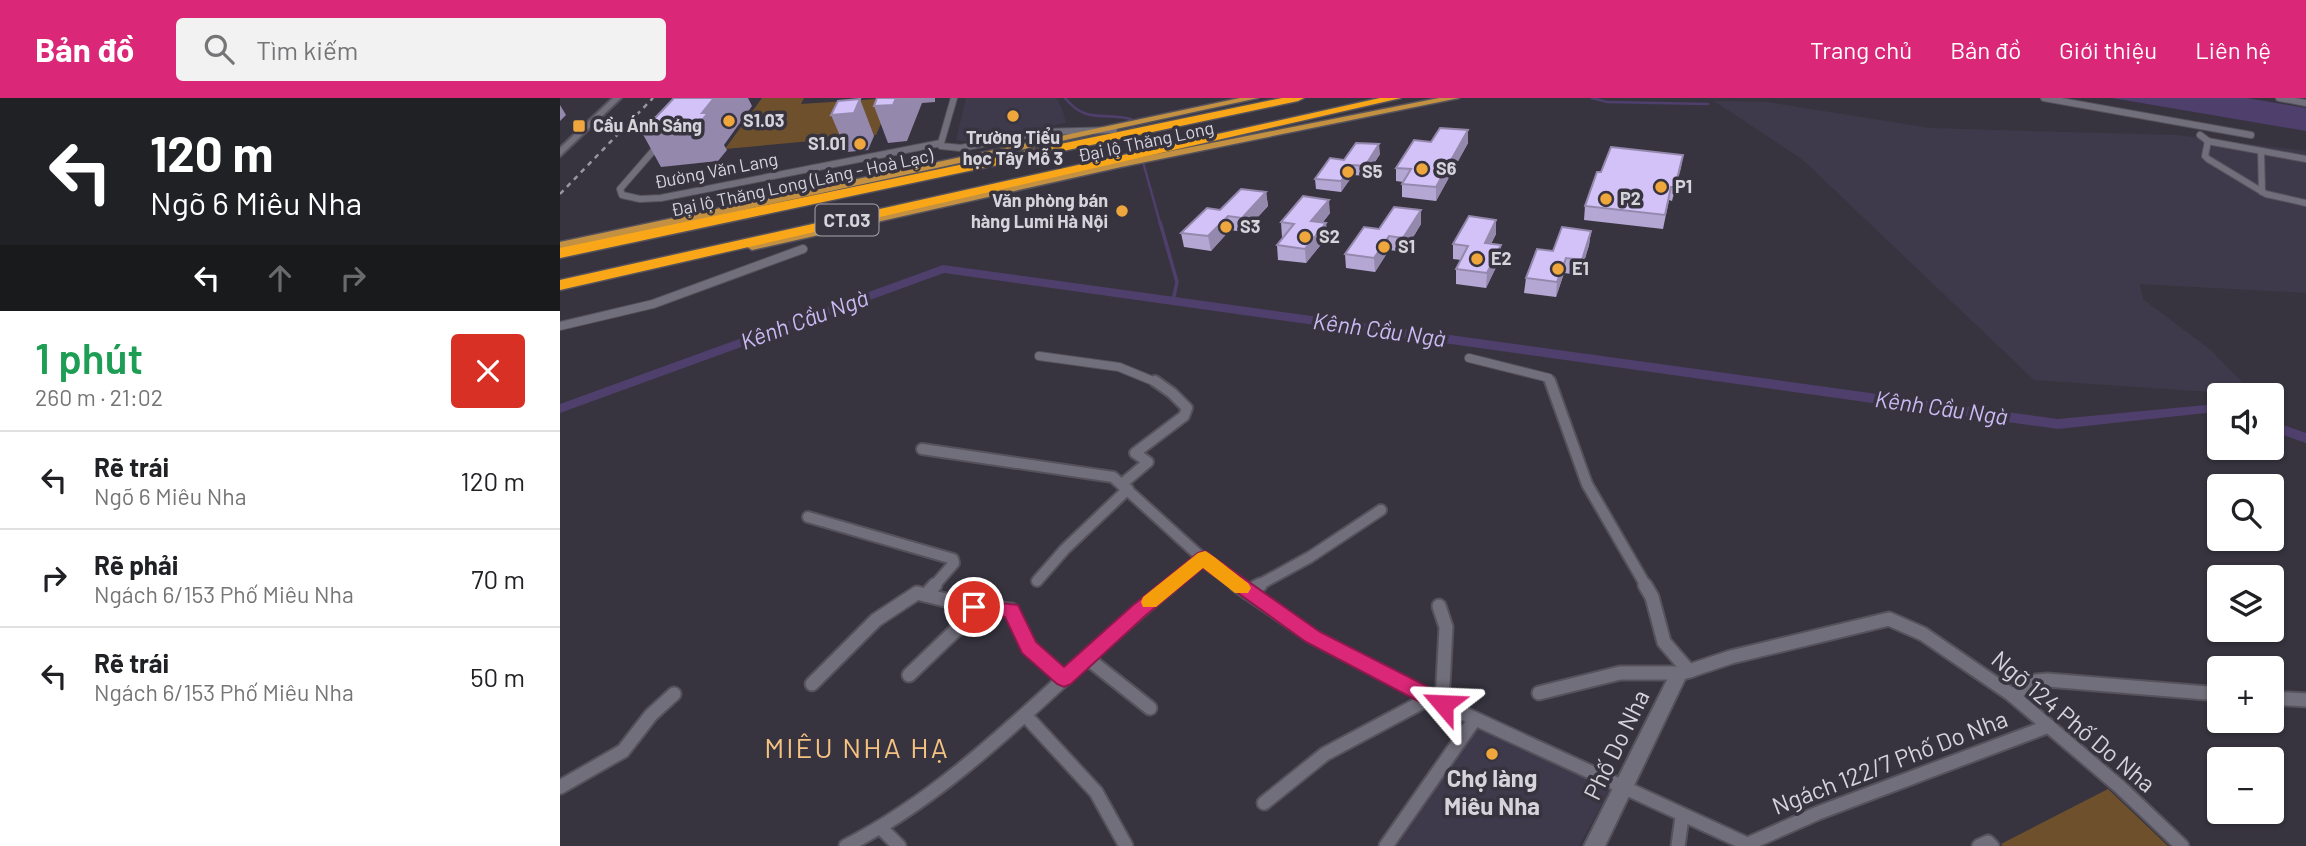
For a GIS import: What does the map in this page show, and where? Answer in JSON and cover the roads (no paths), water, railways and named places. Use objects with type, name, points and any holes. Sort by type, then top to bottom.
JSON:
[{"type":"highway","name":"Đại lộ Thăng Long (Láng - Hoà Lạc)","points":[[560,253],[1120,131],[1298,98]]},
{"type":"highway","name":"CT.03","points":[[560,287],[1134,155],[1162,153],[1395,98]]},
{"type":"main road","name":"Đại lộ Thăng Long","points":[[1154,125],[1254,98]]},
{"type":"main road","name":"Đại lộ Thăng Long","points":[[560,287],[1162,153],[1454,98]]},
{"type":"main road","name":"Đại lộ Thăng Long","points":[[560,246],[1064,140],[1120,131]]},
{"type":"street","points":[[954,98],[940,143],[944,147],[961,148],[1052,131],[1120,131]]},
{"type":"street","points":[[2044,98],[2251,135]]},
{"type":"street","points":[[2278,98],[2306,103]]},
{"type":"street","points":[[560,153],[615,100]]},
{"type":"street","points":[[1052,131],[1065,135],[1064,140]]},
{"type":"street","points":[[2200,135],[2207,141],[2306,159]]},
{"type":"street","name":"Đường Văn Lang","points":[[663,139],[620,190],[622,195],[640,199],[668,197],[940,143]]},
{"type":"street","points":[[2207,141],[2206,157],[2262,192],[2306,203]]},
{"type":"street","points":[[2261,151],[2262,192]]},
{"type":"street","points":[[560,326],[587,322],[672,299],[803,249]]},
{"type":"street","points":[[1037,581],[1148,462],[1135,453],[1184,416],[1187,408],[1164,385],[1139,372],[1110,365],[1039,356]]},
{"type":"street","points":[[1469,358],[1549,378],[1587,484],[1652,597],[1664,642],[1684,672]]},
{"type":"street","points":[[922,449],[1113,477],[1213,568],[1313,637],[1436,701],[1623,786],[1682,817],[1749,845]]},
{"type":"street","points":[[1247,592],[1310,557],[1381,510]]},
{"type":"street","points":[[807,517],[953,559],[954,563],[926,595]]},
{"type":"street","points":[[846,846],[881,828],[992,745],[1138,611],[1205,558]]},
{"type":"street","points":[[812,684],[876,620],[916,593],[974,607],[1011,610],[1029,647],[1064,679]]},
{"type":"street","points":[[1436,701],[1446,627],[1439,606]]},
{"type":"street","points":[[909,676],[958,628],[974,607]]},
{"type":"street","name":"Ngõ 124 Phố Do Nha","points":[[1539,693],[1620,673],[1684,672],[1731,657],[1889,619],[1923,634],[2012,695],[2182,846]]},
{"type":"street","points":[[1087,658],[1150,708]]},
{"type":"street","name":"Phố Do Nha","points":[[1594,846],[1684,672]]},
{"type":"street","points":[[2012,695],[2036,681],[2047,680],[2207,693]]},
{"type":"street","points":[[560,787],[623,751],[651,715],[674,694]]},
{"type":"street","points":[[2284,699],[2306,700]]},
{"type":"street","points":[[1264,803],[1325,754],[1436,701]]},
{"type":"street","points":[[1025,715],[1074,763],[1098,794],[1126,846]]},
{"type":"street","points":[[1385,846],[1475,719]]},
{"type":"street","name":"Ngách 122/7 Phố Do Nha","points":[[1749,845],[1818,813],[2049,726]]},
{"type":"street","points":[[1678,846],[1682,817]]},
{"type":"street","points":[[881,828],[899,846]]},
{"type":"street","points":[[1979,846],[1988,842],[1992,846]]},
{"type":"waterway","points":[[1065,98],[1080,111],[1088,114],[1131,119],[1160,223]]},
{"type":"waterway","points":[[1592,98],[1607,102],[1708,104]]},
{"type":"waterway","points":[[1160,222],[1177,282],[1173,301]]},
{"type":"waterway","name":"Kênh Cầu Ngà","points":[[560,409],[943,269],[2058,424],[2207,409]]},
{"type":"waterway","name":"Kênh Cầu Ngà","points":[[2284,430],[2306,438]]},
{"type":"railway","points":[[560,194],[653,98]]},
{"type":"place","name":"Trường Tiểu học Tây Mỗ 3","points":[[1013,116]]},
{"type":"place","name":"S1.03","points":[[729,121]]},
{"type":"place","name":"Cầu Ánh Sáng","points":[[579,126]]},
{"type":"place","name":"S1.01","points":[[860,144]]},
{"type":"place","name":"S6","points":[[1422,169]]},
{"type":"place","name":"S5","points":[[1348,172]]},
{"type":"place","name":"P1","points":[[1661,187]]},
{"type":"place","name":"P2","points":[[1606,199]]},
{"type":"place","name":"Văn phòng bán hàng Lumi Hà Nội","points":[[1122,211]]},
{"type":"place","name":"S3","points":[[1226,227]]},
{"type":"place","name":"S2","points":[[1305,237]]},
{"type":"place","name":"S1","points":[[1384,247]]},
{"type":"place","name":"E2","points":[[1477,259]]},
{"type":"place","name":"E1","points":[[1558,269]]},
{"type":"place","name":"Chợ làng Miêu Nha","points":[[1492,754]]},
{"type":"district","name":"MIÊU NHA HẠ","points":[[857,748]]}]
